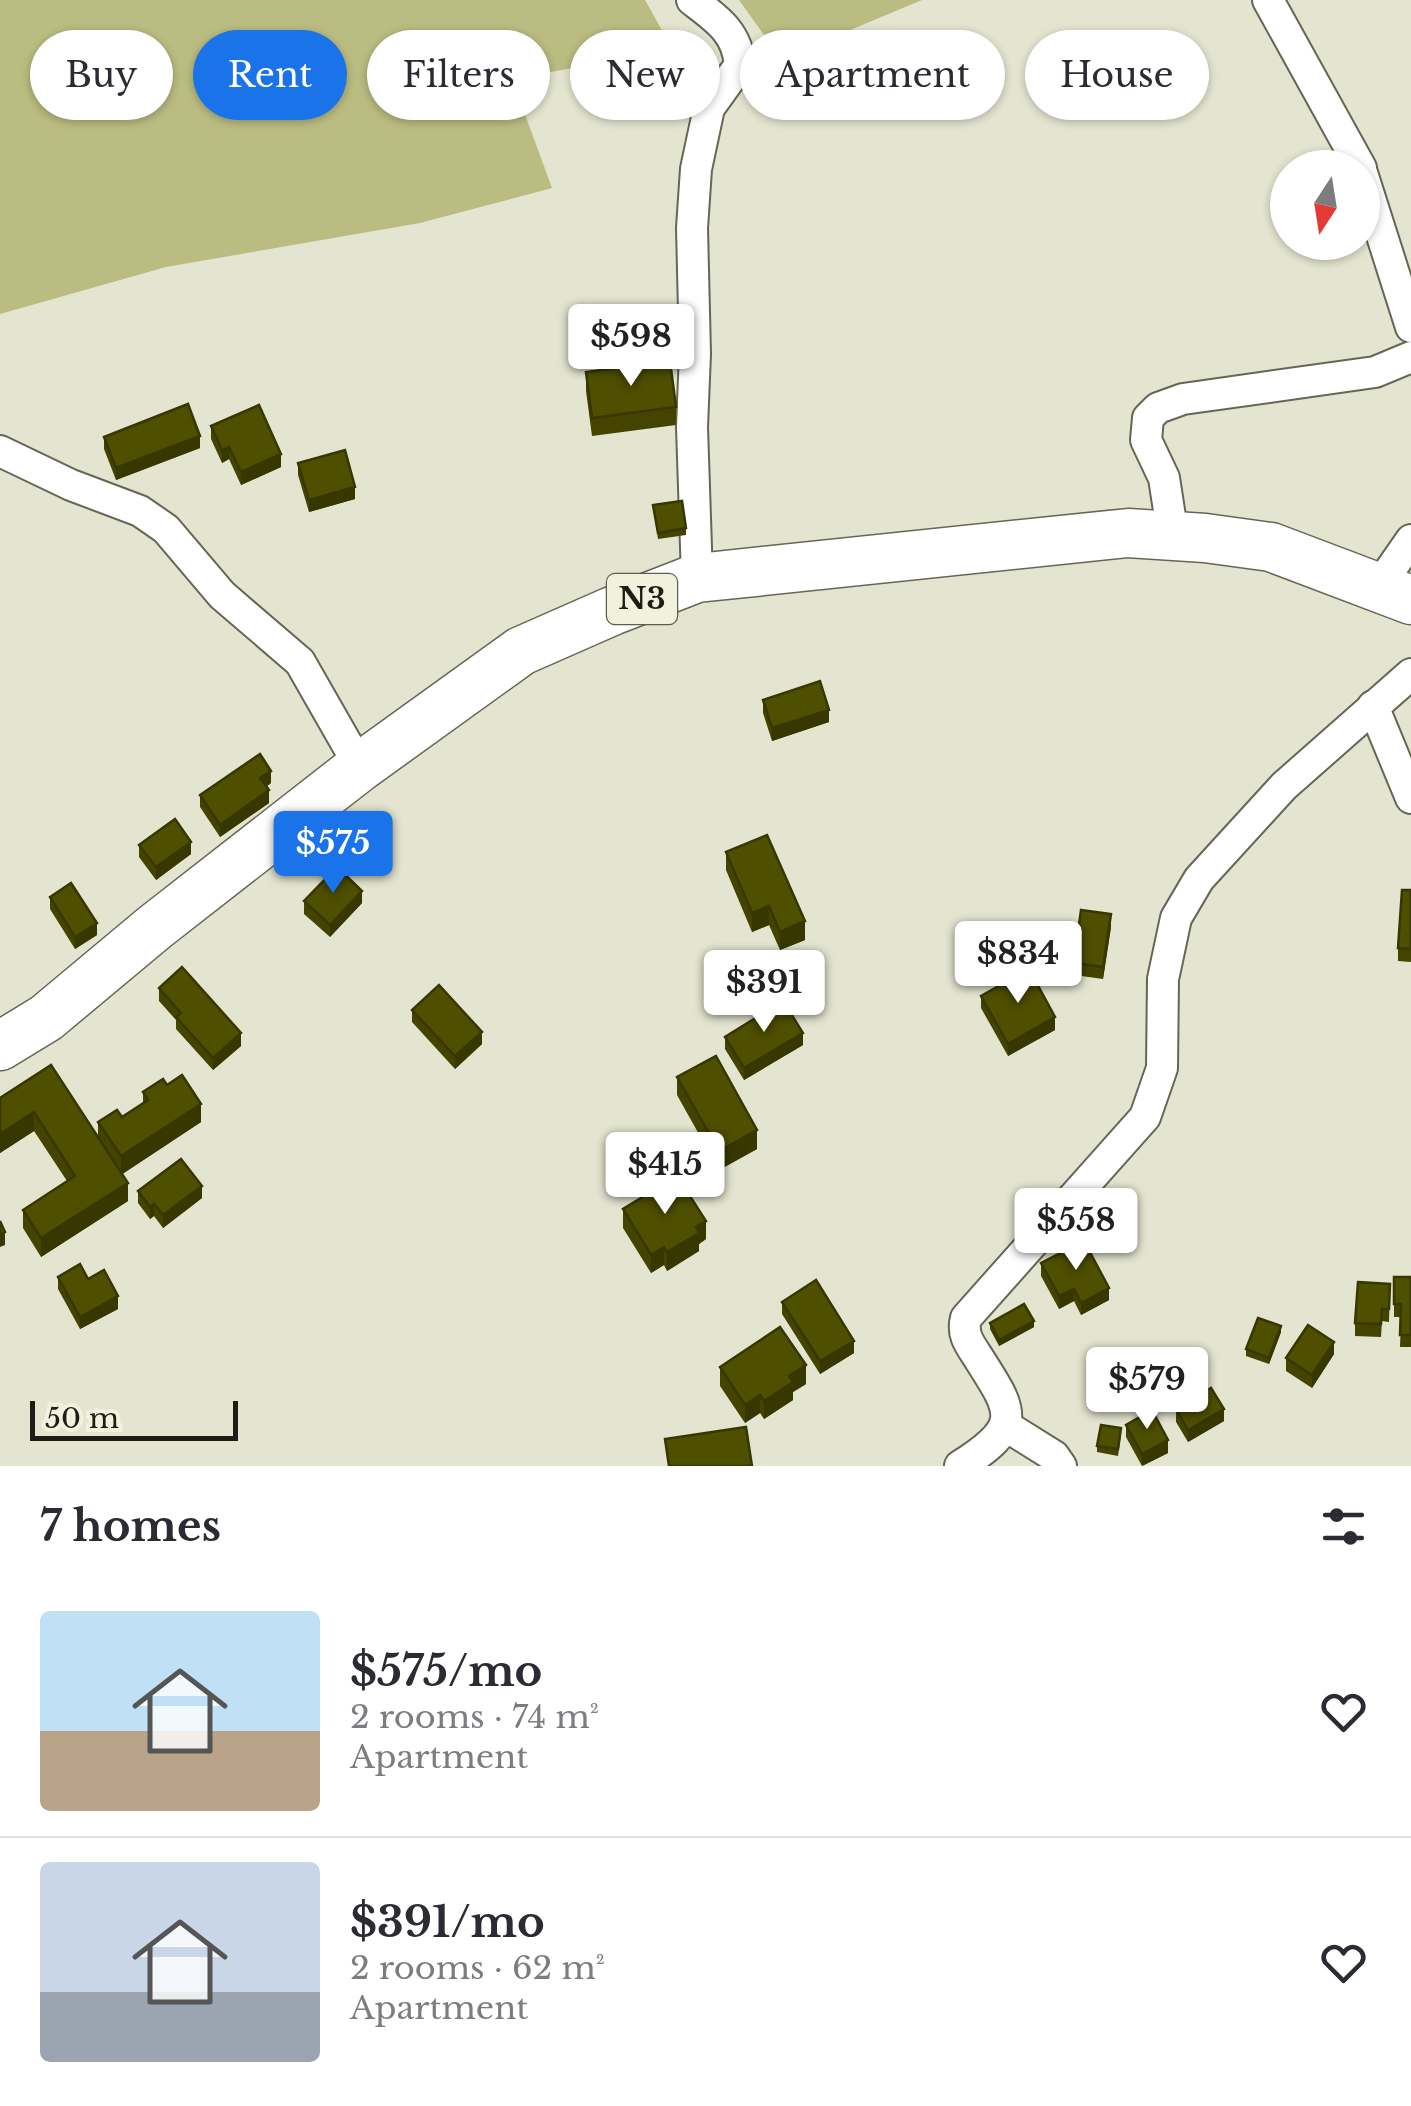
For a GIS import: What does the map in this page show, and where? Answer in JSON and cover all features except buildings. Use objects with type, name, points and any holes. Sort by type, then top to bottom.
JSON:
[{"type":"main road","name":"N3","points":[[0,1046],[46,1018],[360,767],[521,651],[698,578],[1128,533],[1271,547],[1395,593]]},
{"type":"street","points":[[692,0],[722,23],[738,44],[740,65],[708,108],[696,169],[692,228],[692,427],[698,578]]},
{"type":"street","points":[[1268,0],[1351,150]]},
{"type":"street","points":[[1380,228],[1411,327]]},
{"type":"street","points":[[1172,536],[1164,478],[1146,440],[1148,418],[1158,408],[1183,398],[1375,372],[1411,358]]},
{"type":"street","points":[[0,451],[71,485],[140,511],[166,529],[222,595],[300,662],[360,767]]},
{"type":"street","points":[[1395,593],[1411,540]]},
{"type":"street","points":[[960,1466],[990,1448],[1006,1426],[1008,1404],[966,1340],[966,1318],[1146,1117],[1162,1068],[1163,979],[1176,918],[1199,879],[1284,786],[1411,674]]},
{"type":"street","points":[[1373,706],[1411,798]]},
{"type":"street","points":[[1006,1426],[1054,1456],[1060,1466]]},
{"type":"green space","points":[[0,0],[645,0],[662,30],[570,30],[570,69],[550,72],[550,30],[367,30],[367,120],[527,120],[552,188],[420,223],[166,267],[0,314]]},
{"type":"green space","points":[[739,0],[922,0],[850,30],[760,30]]}]
